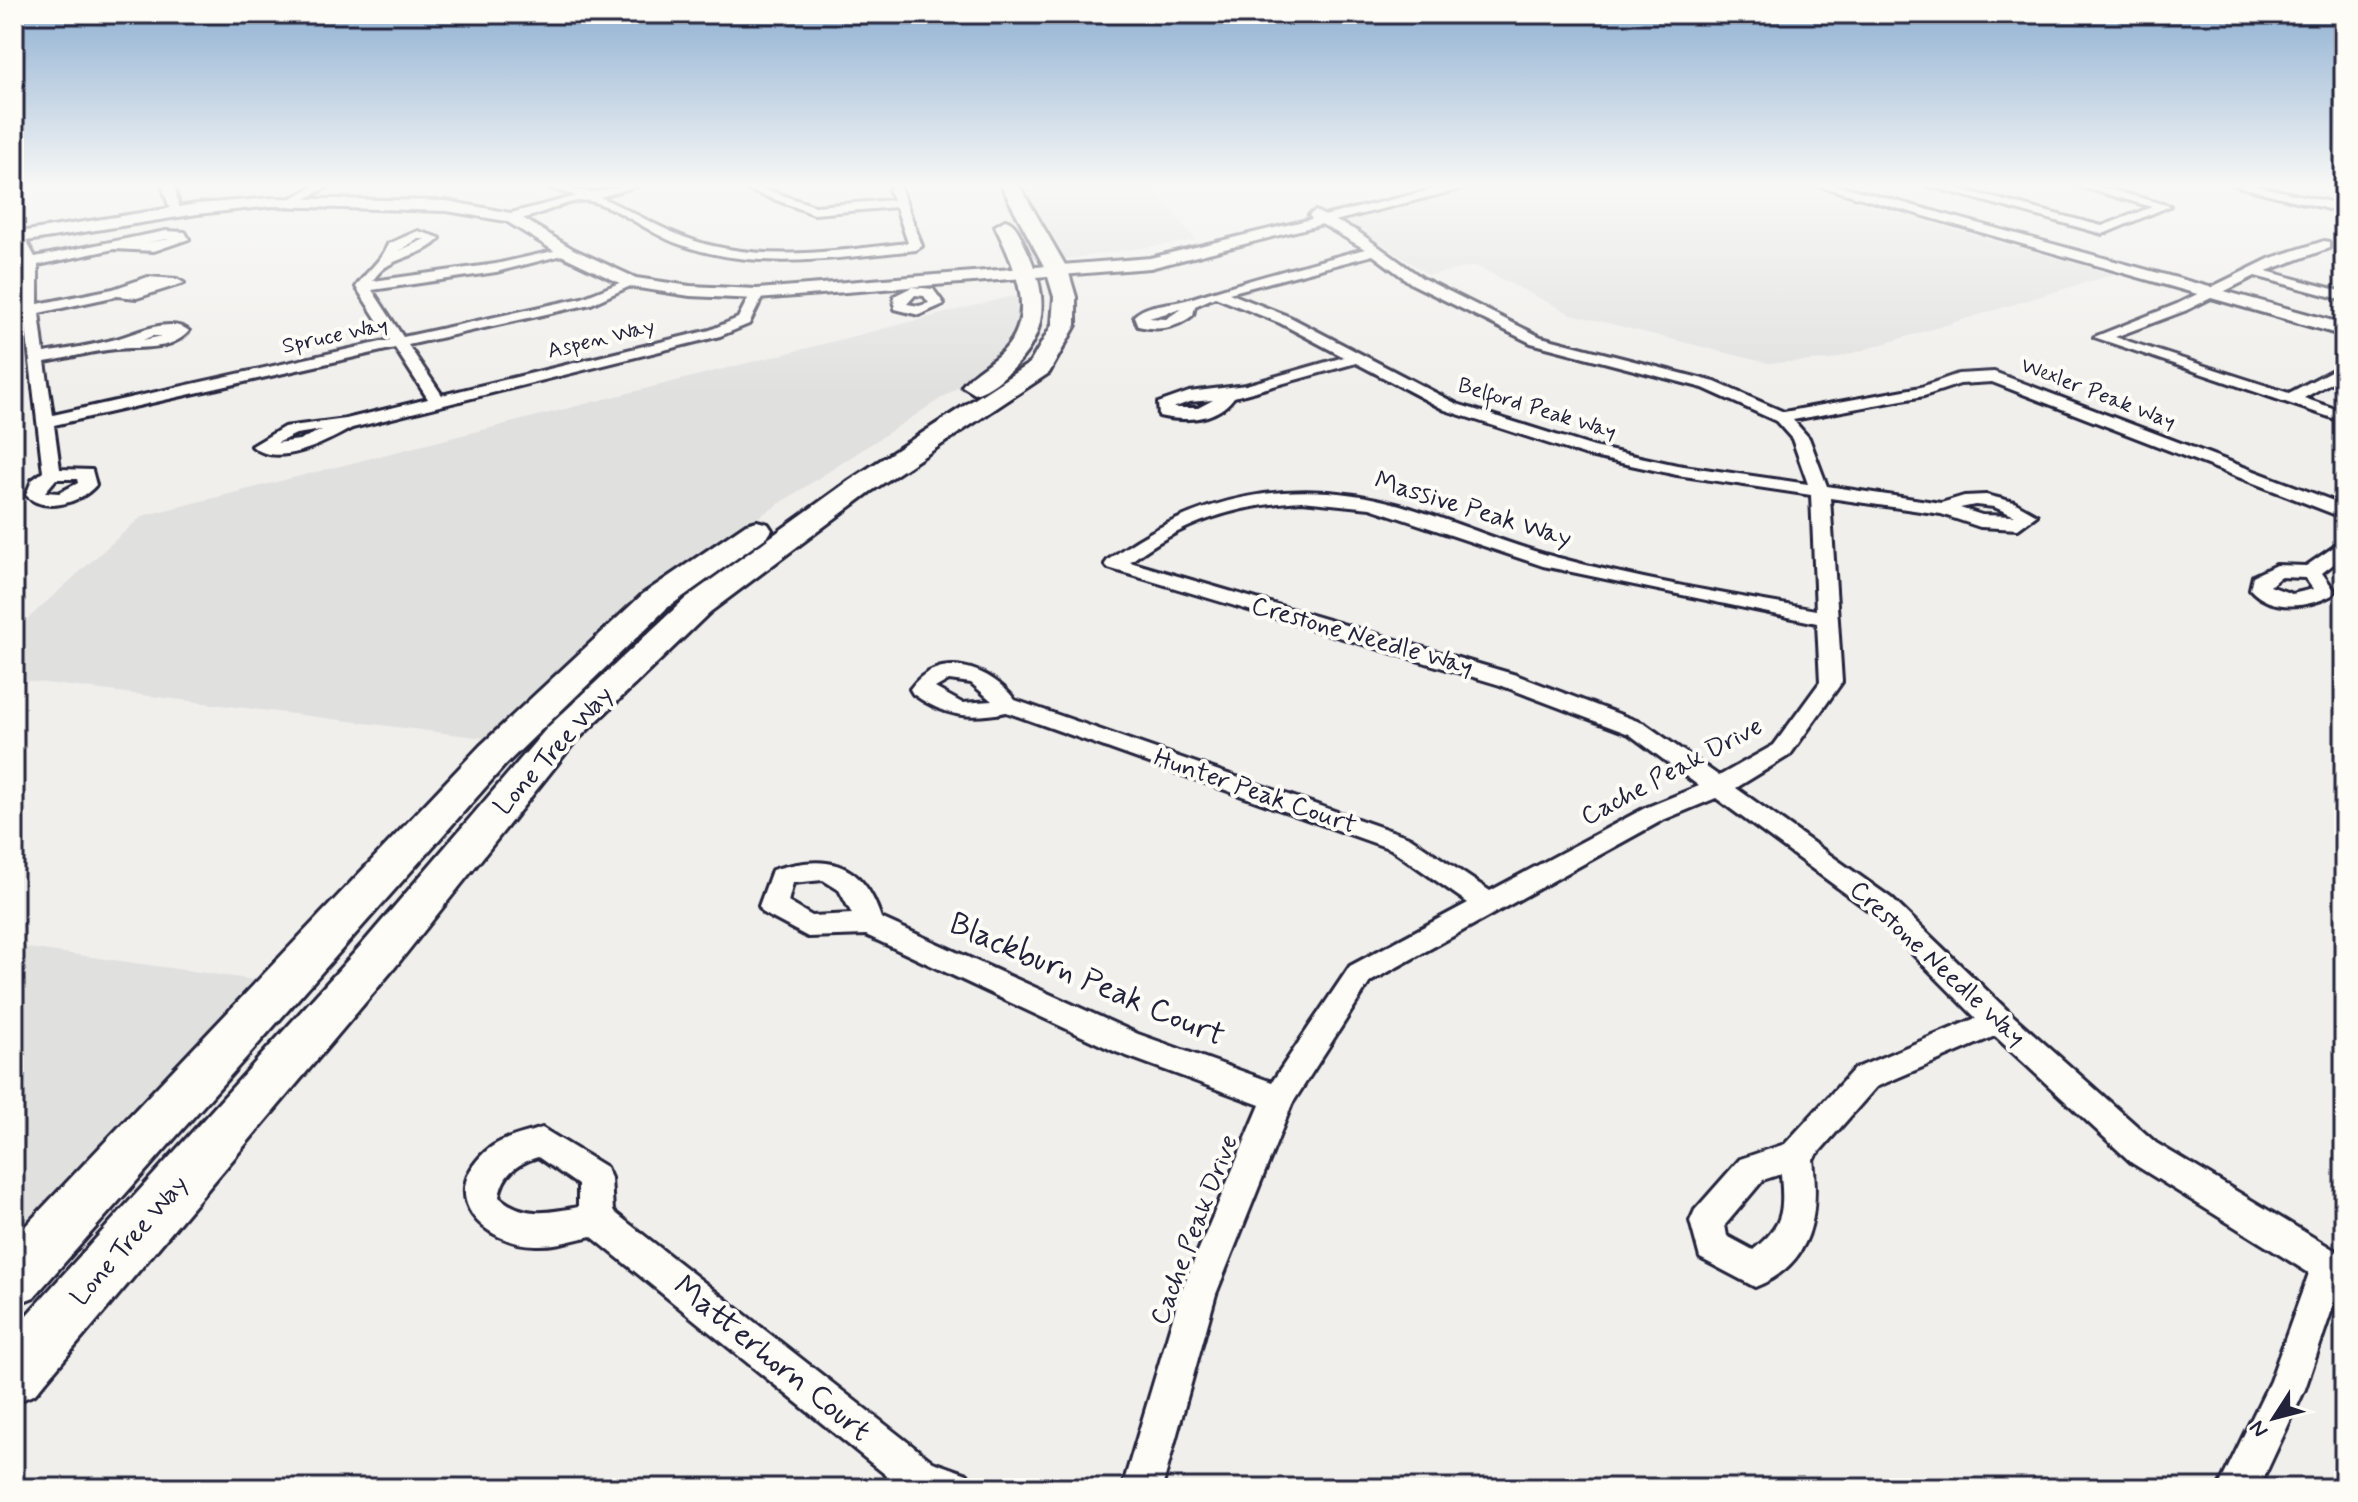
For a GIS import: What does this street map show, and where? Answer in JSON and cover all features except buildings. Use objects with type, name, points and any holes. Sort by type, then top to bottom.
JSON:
[{"type":"main road","name":"Lone Tree Way","points":[[14,1373],[380,954],[560,736],[698,605],[860,486],[1040,368],[1064,325],[1065,297],[1030,255]]},
{"type":"main road","name":"Lone Tree Way","points":[[14,1278],[493,755],[655,601],[850,466],[1006,366],[1030,328],[1042,271],[1036,255]]},
{"type":"street","points":[[27,255],[31,262],[31,310],[52,474]]},
{"type":"street","points":[[31,262],[72,255]]},
{"type":"street","points":[[363,287],[371,269],[392,255]]},
{"type":"street","points":[[363,287],[496,268],[553,255]]},
{"type":"street","points":[[574,255],[632,282],[690,291],[757,294],[910,287],[1042,271],[1150,263],[1180,255]]},
{"type":"street","points":[[763,255],[787,255]]},
{"type":"street","points":[[1188,304],[1215,292],[1356,255]]},
{"type":"street","points":[[1383,255],[1417,281],[1536,340],[1709,385],[1782,417]]},
{"type":"street","points":[[2077,255],[2344,330]]},
{"type":"street","points":[[2298,255],[2101,337],[2344,417]]},
{"type":"street","points":[[2254,272],[2344,296]]},
{"type":"street","name":"Spruce Way","points":[[45,422],[586,301],[632,282]]},
{"type":"street","points":[[363,287],[438,402]]},
{"type":"street","points":[[31,310],[117,292]]},
{"type":"street","name":"Belford Peak Way","points":[[1215,292],[1285,320],[1451,407],[1590,451],[1677,470],[1944,509]]},
{"type":"street","name":"Aspen Way","points":[[346,424],[715,333],[744,321],[757,294]]},
{"type":"street","points":[[38,359],[117,344]]},
{"type":"street","points":[[1229,393],[1355,359]]},
{"type":"street","points":[[2289,400],[2344,369]]},
{"type":"street","name":"Wexler Peak Way","points":[[1782,417],[1924,391],[1958,379],[1994,377],[2344,512]]},
{"type":"street","name":"Cache Peak Drive","points":[[1142,1488],[1198,1294],[1279,1098],[1360,974],[1654,814],[1719,787],[1782,750],[1831,682],[1820,491],[1800,438],[1782,417]]},
{"type":"street","name":"Massive Peak Way","points":[[1115,564],[1146,538],[1189,516],[1253,497],[1318,497],[1371,503],[1514,552],[1627,581],[1829,619]]},
{"type":"street","points":[[2311,572],[2344,546]]},
{"type":"street","name":"Crestone Needle Way","points":[[1115,564],[1508,680],[1637,729],[1881,905],[1999,1021],[2144,1153],[2329,1266],[2286,1389],[2238,1488]]},
{"type":"street","name":"Hunter Peak Court","points":[[1007,705],[1400,843],[1489,904]]},
{"type":"street","name":"Blackburn Peak Court","points":[[869,924],[1127,1043],[1279,1098]]},
{"type":"street","points":[[1796,1155],[1865,1078],[1999,1021]]},
{"type":"street","name":"Matterhorn Court","points":[[596,1219],[922,1479],[953,1488]]},
{"type":"shaded area","points":[[1057,255],[1093,255],[1060,260]]},
{"type":"shaded area","points":[[1399,255],[2047,255],[2114,274],[1830,360],[1767,363],[1571,314],[1476,266],[1429,275]]},
{"type":"shaded area","points":[[1028,296],[1022,323],[1007,344],[974,377],[642,593],[492,739],[14,679],[14,631],[142,516],[1009,297]]},
{"type":"shaded area","points":[[14,946],[262,981],[14,1248]]}]
